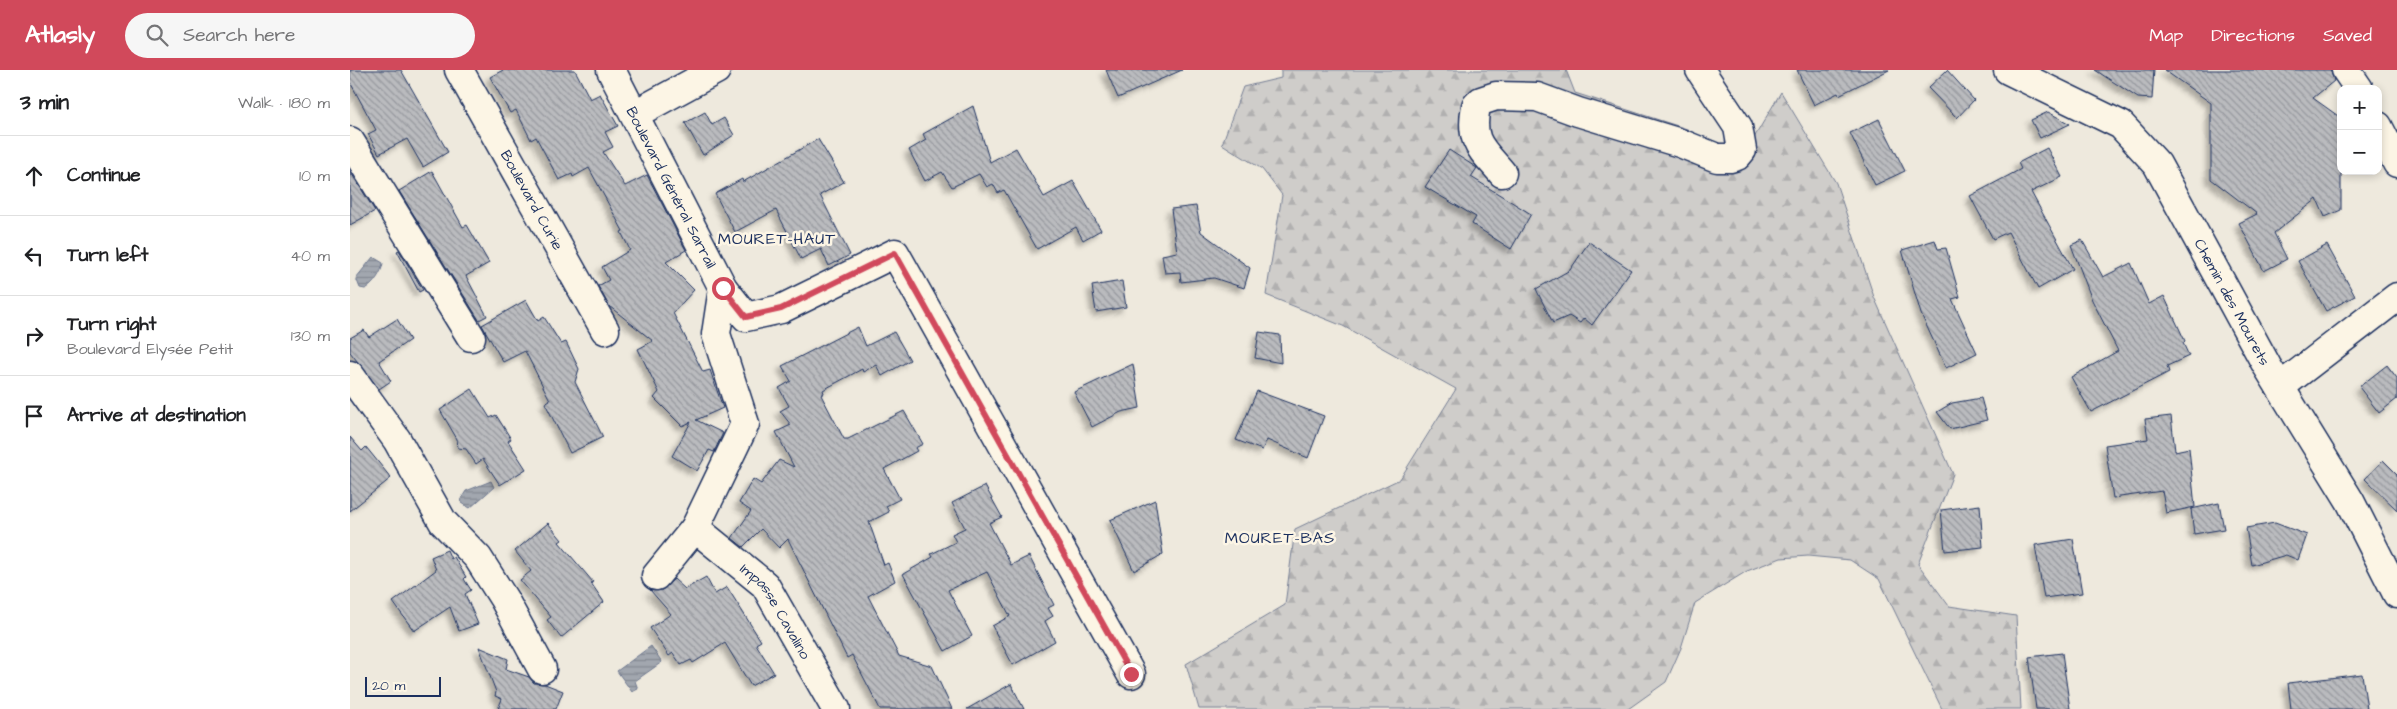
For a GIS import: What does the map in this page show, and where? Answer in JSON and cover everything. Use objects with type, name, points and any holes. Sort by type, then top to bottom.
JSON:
[{"type":"street","name":"Boulevard Curie","points":[[459,70],[605,330]]},
{"type":"street","name":"Boulevard Général Sarrail","points":[[611,70],[723,288],[746,317],[781,309],[895,253],[1131,674]]},
{"type":"street","points":[[635,114],[716,70]]},
{"type":"street","points":[[1502,173],[1478,144],[1474,132],[1476,106],[1481,101],[1496,96],[1537,97],[1578,112],[1680,143],[1717,158],[1737,156],[1742,150],[1738,127],[1700,70]]},
{"type":"street","name":"Chemin des Mourets","points":[[2008,70],[2121,125],[2157,164],[2280,387],[2350,501],[2397,594]]},
{"type":"street","points":[[2346,70],[2356,85]]},
{"type":"street","points":[[2380,130],[2397,164]]},
{"type":"street","points":[[350,141],[471,338]]},
{"type":"street","points":[[656,576],[695,528],[745,424],[716,334],[723,288]]},
{"type":"street","points":[[2280,387],[2397,297]]},
{"type":"street","points":[[350,375],[397,440],[443,522],[478,558],[504,599],[542,669]]},
{"type":"street","name":"Impasse Cavalino","points":[[695,528],[765,586],[836,709]]},
{"type":"green space","points":[[1281,70],[1566,70],[1575,93],[1687,129],[1741,160],[1781,92],[1836,183],[1874,297],[1953,474],[1918,564],[1949,606],[2016,616],[2021,709],[1942,709],[1879,579],[1850,560],[1808,556],[1781,558],[1747,571],[1695,603],[1681,648],[1666,682],[1628,709],[1199,709],[1186,664],[1285,605],[1295,529],[1400,479],[1456,389],[1343,326],[1266,295],[1282,195],[1262,169],[1222,144],[1243,87],[1281,78]]},
{"type":"shaded area","points":[[373,257],[383,263],[381,270],[371,285],[365,289],[360,288],[356,278]]},
{"type":"shaded area","points":[[491,481],[494,487],[470,508],[462,503],[461,499],[466,491]]},
{"type":"shaded area","points":[[651,646],[662,662],[635,681],[638,689],[632,692],[617,671]]},
{"type":"building","points":[[350,70],[401,70],[448,152],[423,167],[407,139],[379,154],[368,134],[376,130],[350,82]]},
{"type":"building","points":[[503,70],[575,70],[590,99],[600,94],[618,126],[605,132],[613,147],[603,152],[625,186],[647,175],[686,250],[666,262],[694,290],[673,313],[703,372],[710,370],[723,408],[696,420],[723,433],[714,452],[709,450],[697,471],[672,456],[691,422],[682,426],[654,398],[659,392],[638,349],[653,341],[609,306],[598,286],[609,280],[602,267],[630,250],[621,232],[623,231],[589,168],[573,177],[572,174],[559,180],[536,137],[531,140],[516,110],[510,113],[490,77]]},
{"type":"building","points":[[1106,70],[1182,70],[1118,98]]},
{"type":"building","points":[[1797,70],[1889,70],[1839,95],[1838,93],[1814,105]]},
{"type":"building","points":[[1947,70],[1974,100],[1957,118],[1928,88]]},
{"type":"building","points":[[2095,70],[2154,70],[2152,99],[2138,98]]},
{"type":"building","points":[[2164,70],[2331,70],[2334,81],[2313,98],[2337,115],[2337,175],[2341,175],[2341,210],[2325,217],[2317,199],[2274,233],[2287,259],[2264,271],[2239,223],[2257,214],[2211,179],[2211,103]]},
{"type":"building","points":[[973,106],[990,162],[1016,148],[1044,197],[1073,181],[1101,230],[1083,240],[1076,227],[1037,249],[1004,190],[998,193],[993,184],[987,187],[979,174],[952,187],[942,172],[925,181],[909,150],[926,140],[923,134]]},
{"type":"building","points":[[705,112],[712,125],[724,118],[734,135],[703,155],[685,123]]},
{"type":"building","points":[[2048,112],[2070,124],[2040,138],[2031,120]]},
{"type":"building","points":[[1879,119],[1905,171],[1875,185],[1850,133]]},
{"type":"building","points":[[818,139],[844,182],[820,195],[850,255],[829,266],[821,249],[801,259],[776,210],[735,232],[715,194],[742,179],[743,182]]},
{"type":"building","points":[[2047,148],[2062,177],[2031,192],[2073,269],[2038,289],[2008,232],[1993,239],[1970,196],[2021,169],[2018,163]]},
{"type":"building","points":[[1449,150],[1477,168],[1471,177],[1531,214],[1511,249],[1472,224],[1476,217],[1425,187]]},
{"type":"building","points":[[350,171],[375,211],[350,225]]},
{"type":"building","points":[[432,171],[463,227],[467,225],[489,263],[466,276],[487,316],[479,320],[399,191]]},
{"type":"building","points":[[1196,206],[1201,232],[1250,268],[1244,288],[1214,278],[1181,282],[1180,272],[1165,273],[1162,255],[1177,252],[1171,209]]},
{"type":"building","points":[[1935,240],[1938,249],[1946,248],[1960,297],[1952,299],[1977,353],[1946,368],[1921,314],[1902,250]]},
{"type":"building","points":[[2082,240],[2103,277],[2131,263],[2149,304],[2164,296],[2185,341],[2183,343],[2189,356],[2167,366],[2169,372],[2091,412],[2071,377],[2118,351],[2092,300],[2071,245]]},
{"type":"building","points":[[1589,242],[1631,270],[1592,325],[1584,318],[1580,323],[1569,316],[1553,323],[1536,289],[1570,270]]},
{"type":"building","points":[[2327,245],[2355,296],[2326,311],[2298,261]]},
{"type":"building","points":[[399,250],[423,290],[419,292],[397,251]]},
{"type":"building","points":[[1122,281],[1126,307],[1096,312],[1092,286]]},
{"type":"building","points":[[526,300],[538,321],[544,317],[561,344],[566,342],[579,369],[575,382],[603,437],[570,453],[545,403],[550,400],[525,351],[503,362],[482,325]]},
{"type":"building","points":[[397,319],[410,340],[379,361],[391,381],[379,389],[350,352],[350,338],[364,330],[369,337]]},
{"type":"building","points":[[858,327],[866,346],[894,332],[910,360],[882,376],[876,365],[863,372],[862,369],[823,390],[824,393],[821,395],[844,439],[848,439],[904,411],[923,444],[915,448],[917,451],[884,469],[900,499],[886,506],[889,512],[869,522],[884,565],[888,563],[895,581],[868,596],[899,656],[932,666],[952,709],[880,709],[852,655],[847,658],[788,539],[779,548],[761,529],[743,547],[732,538],[751,511],[739,503],[753,479],[761,484],[779,460],[794,467],[776,432],[791,425],[780,411],[789,406],[779,388],[791,381],[782,366]]},
{"type":"building","points":[[1259,332],[1280,335],[1281,363],[1255,358]]},
{"type":"building","points":[[1133,364],[1140,408],[1121,412],[1092,427],[1074,392]]},
{"type":"building","points":[[2387,365],[2397,378],[2397,399],[2379,413],[2359,387]]},
{"type":"building","points":[[472,389],[490,418],[496,415],[511,439],[508,441],[526,469],[500,485],[483,459],[476,464],[466,449],[458,448],[457,439],[440,410]]},
{"type":"building","points":[[1257,391],[1324,416],[1308,458],[1267,440],[1262,450],[1236,440]]},
{"type":"building","points":[[1981,398],[1987,420],[1950,429],[1937,412],[1952,403]]},
{"type":"building","points":[[2171,416],[2175,451],[2189,448],[2195,507],[2166,513],[2162,491],[2113,498],[2105,445],[2148,439],[2145,419]]},
{"type":"building","points":[[350,437],[362,451],[366,447],[391,478],[350,511]]},
{"type":"building","points":[[2383,460],[2397,474],[2397,510],[2365,479]]},
{"type":"building","points":[[985,486],[1002,517],[989,523],[1011,565],[1029,556],[1054,605],[1048,608],[1053,616],[1045,621],[1055,641],[1013,665],[992,626],[1010,616],[987,572],[948,590],[972,636],[945,651],[903,574],[933,557],[931,554],[956,542],[952,534],[965,528],[952,503]]},
{"type":"building","points":[[1155,500],[1163,554],[1134,571],[1110,520]]},
{"type":"building","points":[[2219,503],[2224,529],[2194,534],[2191,509]]},
{"type":"building","points":[[1980,505],[1983,547],[1945,551],[1941,510]]},
{"type":"building","points":[[548,523],[562,540],[559,542],[593,582],[591,583],[604,602],[561,638],[547,620],[551,617],[520,580],[531,571],[515,551]]},
{"type":"building","points":[[2275,523],[2307,535],[2298,560],[2286,555],[2252,565],[2246,528]]},
{"type":"building","points":[[2073,539],[2082,593],[2044,598],[2035,545]]},
{"type":"building","points":[[447,550],[451,559],[454,557],[466,577],[464,579],[471,590],[465,594],[478,624],[459,631],[450,607],[414,631],[393,602],[436,570],[431,557]]},
{"type":"building","points":[[706,577],[715,594],[727,587],[761,641],[756,644],[774,673],[751,686],[725,643],[693,663],[691,660],[681,665],[673,653],[669,656],[650,628],[671,614],[650,590],[662,590],[674,579],[685,589]]},
{"type":"building","points":[[479,647],[508,659],[506,669],[529,677],[534,683],[545,684],[563,691],[556,709],[498,709],[502,699],[495,696],[496,692]]},
{"type":"building","points":[[2062,653],[2070,709],[2036,709],[2029,657]]},
{"type":"building","points":[[2362,674],[2367,709],[2291,709],[2288,683]]},
{"type":"building","points":[[1011,684],[1024,709],[967,709]]},
{"type":"district","name":"MOURET-HAUT","points":[[777,238]]},
{"type":"district","name":"MOURET-BAS","points":[[1280,537]]},
{"type":"route","points":[[723,288],[746,317],[781,309],[895,253],[1131,674]]}]
